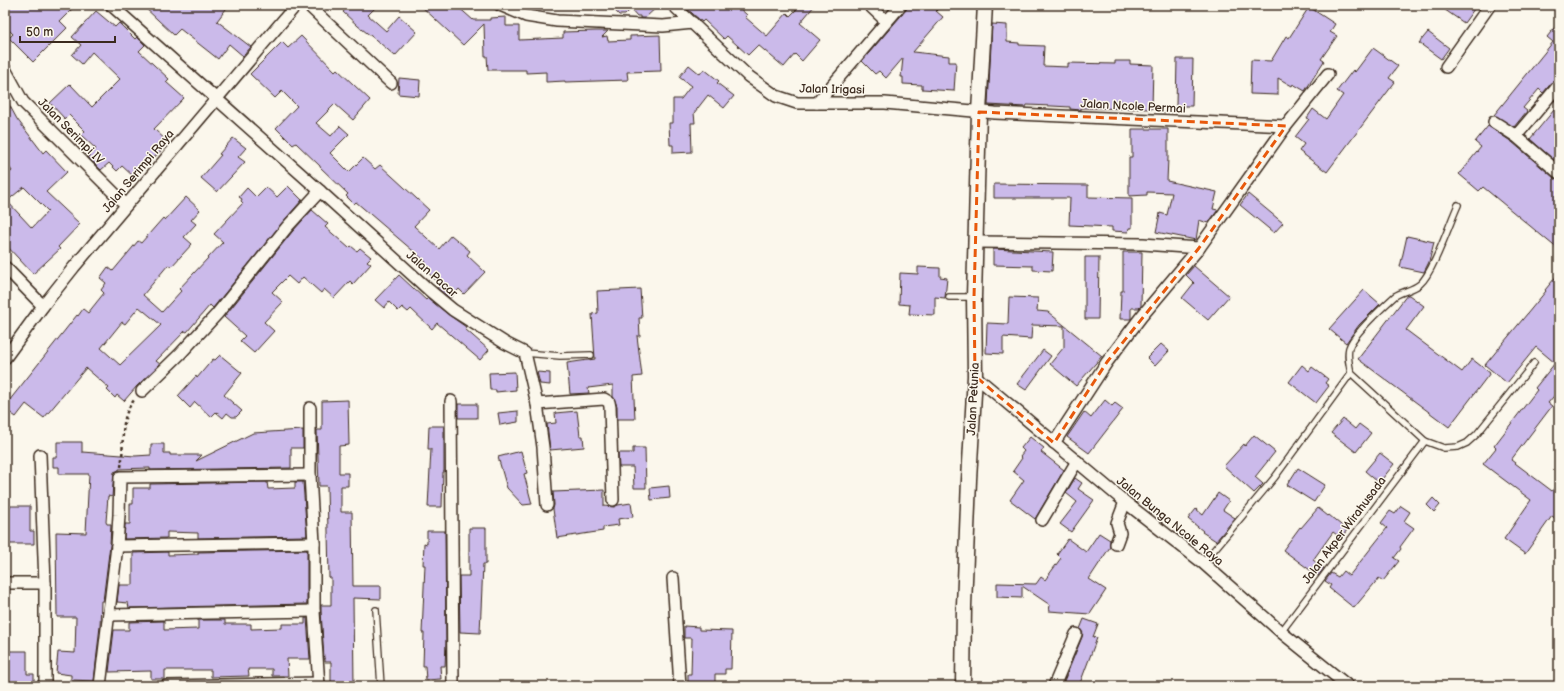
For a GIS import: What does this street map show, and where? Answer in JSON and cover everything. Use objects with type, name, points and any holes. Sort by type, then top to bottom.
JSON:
[{"type":"street","name":"Jalan Pacar","points":[[111,5],[320,191],[428,290],[453,310],[505,343],[525,353]]},
{"type":"street","name":"Jalan Serimpi Raya","points":[[5,358],[43,306],[126,205],[296,5]]},
{"type":"street","points":[[308,5],[391,84]]},
{"type":"street","points":[[500,5],[526,16],[557,21],[663,26],[693,23]]},
{"type":"street","name":"Jalan Irigasi","points":[[673,5],[748,76],[776,96],[797,103],[885,103],[979,112]]},
{"type":"street","points":[[869,5],[886,21]]},
{"type":"street","points":[[817,103],[901,5]]},
{"type":"street","name":"Jalan Petunia","points":[[963,686],[968,504],[976,376],[974,297],[979,112],[985,5]]},
{"type":"street","points":[[1446,67],[1490,5]]},
{"type":"street","name":"Jalan Serimpi IV","points":[[5,69],[23,102],[126,205]]},
{"type":"street","points":[[1054,443],[1107,362],[1141,317],[1198,248],[1286,126],[1328,74]]},
{"type":"street","points":[[1516,136],[1559,85]]},
{"type":"street","name":"Jalan Ncole Permai","points":[[979,112],[1286,126]]},
{"type":"street","points":[[1494,122],[1516,136],[1559,173]]},
{"type":"street","points":[[142,391],[180,354],[217,314],[287,226],[320,191]]},
{"type":"street","points":[[976,242],[1143,244],[1198,248]]},
{"type":"street","points":[[5,267],[43,306]]},
{"type":"street","points":[[525,353],[537,404],[543,447],[547,505]]},
{"type":"street","name":"Jalan Bunga Ncole Raya","points":[[976,376],[1125,502],[1203,563],[1281,632],[1348,686]]},
{"type":"street","points":[[537,404],[604,399],[608,402],[610,407],[613,500]]},
{"type":"street","points":[[451,401],[453,686]]},
{"type":"street","points":[[166,686],[319,684],[314,611],[314,543],[310,475],[310,408]]},
{"type":"street","points":[[40,455],[45,584],[45,686]]},
{"type":"street","points":[[1042,520],[1077,461]]},
{"type":"street","points":[[100,686],[117,546],[120,477],[310,475]]},
{"type":"street","points":[[1116,544],[1120,534],[1117,522],[1125,502]]},
{"type":"street","points":[[117,546],[314,543]]},
{"type":"street","points":[[673,578],[680,686]]},
{"type":"street","points":[[5,583],[45,584]]},
{"type":"street","points":[[109,615],[314,611]]},
{"type":"street","points":[[1054,686],[1076,634]]},
{"type":"lane","points":[[1458,205],[1441,246],[1423,282],[1418,286],[1401,292],[1395,296],[1357,334],[1350,346],[1348,357],[1351,372],[1425,441],[1444,448],[1458,447],[1467,443],[1477,434],[1534,363]]},
{"type":"lane","points":[[949,297],[974,297]]},
{"type":"lane","points":[[525,353],[560,356],[591,355]]},
{"type":"lane","points":[[1203,563],[1276,477],[1351,372]]},
{"type":"lane","name":"Jalan Akper Wirahusada","points":[[1281,632],[1425,441]]},
{"type":"lane","points":[[376,610],[381,686]]},
{"type":"path","points":[[120,477],[123,454],[122,427],[130,405],[142,391]]},
{"type":"highlighted area","points":[[979,112],[1286,126],[1199,248],[1107,362],[1054,443],[975,376],[974,297]]},
{"type":"building","points":[[5,5],[76,5],[60,21],[67,28],[33,62],[9,38],[13,34],[5,26],[5,17],[9,13],[5,9]]},
{"type":"building","points":[[142,5],[229,5],[217,21],[251,47],[243,56],[229,44],[218,59],[180,29],[174,35]]},
{"type":"building","points":[[349,5],[378,5],[368,15],[386,31],[399,16],[417,32],[395,56],[343,12]]},
{"type":"building","points":[[420,5],[456,5],[473,20],[490,20],[490,18],[506,17],[506,26],[519,26],[519,40],[563,38],[563,32],[608,31],[602,37],[607,36],[608,41],[630,40],[630,36],[660,35],[661,71],[627,72],[628,80],[546,82],[546,72],[526,73],[526,70],[488,70],[487,56],[485,56],[484,24],[463,45]]},
{"type":"building","points":[[610,5],[659,5],[645,18],[640,18],[640,16],[637,16],[631,9],[625,15],[619,15]]},
{"type":"building","points":[[683,5],[736,5],[747,15],[745,17],[767,36],[787,13],[790,16],[801,5],[815,5],[800,23],[820,40],[802,61],[795,54],[784,67],[758,45],[748,55],[727,36],[724,39],[704,20],[702,22]]},
{"type":"building","points":[[908,5],[942,5],[936,11],[943,17],[913,52],[949,56],[949,62],[956,62],[954,91],[922,89],[922,85],[903,84],[903,77],[901,77],[903,58],[886,78],[879,71],[875,74],[862,61],[906,10]]},
{"type":"building","points":[[1438,5],[1477,5],[1464,23]]},
{"type":"building","points":[[1309,7],[1335,24],[1330,32],[1337,36],[1321,59],[1324,61],[1305,91],[1278,78],[1278,95],[1250,94],[1251,60],[1271,61],[1286,36],[1289,38]]},
{"type":"building","points":[[96,11],[115,27],[119,23],[135,39],[137,37],[145,45],[139,51],[169,79],[166,82],[184,98],[154,129],[169,143],[134,177],[122,166],[117,171],[109,163],[101,170],[88,157],[96,149],[81,135],[85,131],[69,115],[65,119],[50,103],[70,84],[92,107],[120,79],[92,52],[82,64],[72,55],[81,45],[72,37]]},
{"type":"building","points":[[1559,22],[1559,78],[1554,80],[1543,93],[1539,89],[1523,108],[1527,111],[1514,127],[1494,115],[1553,42],[1547,37]]},
{"type":"building","points":[[992,24],[1007,25],[1007,42],[1019,43],[1019,45],[1044,46],[1043,66],[1068,67],[1068,63],[1115,64],[1115,61],[1130,61],[1130,64],[1153,65],[1152,109],[1081,108],[1081,110],[1070,109],[1070,107],[1052,106],[1027,105],[1026,107],[988,105]]},
{"type":"building","points":[[1428,32],[1449,48],[1441,59],[1419,43]]},
{"type":"building","points":[[301,36],[335,71],[337,69],[370,100],[353,120],[335,104],[316,123],[331,136],[340,126],[349,134],[330,153],[349,172],[363,158],[375,169],[380,165],[429,210],[414,226],[439,249],[451,235],[470,251],[467,255],[485,272],[464,294],[459,289],[450,298],[437,288],[441,285],[422,267],[426,262],[356,202],[354,204],[346,196],[348,194],[320,166],[296,143],[293,145],[276,128],[297,106],[282,91],[275,98],[250,74],[282,42],[288,48]]},
{"type":"building","points":[[1373,48],[1398,66],[1389,78],[1395,82],[1327,172],[1299,151],[1304,144],[1295,137],[1309,119],[1307,118],[1313,109],[1326,119],[1343,95],[1337,91],[1353,70],[1355,72]]},
{"type":"building","points":[[1177,59],[1193,59],[1192,106],[1176,106]]},
{"type":"building","points":[[689,65],[700,74],[704,69],[719,81],[717,83],[734,96],[724,108],[708,95],[694,113],[695,123],[691,123],[692,152],[673,153],[673,145],[670,145],[669,123],[673,123],[673,99],[681,99],[691,86],[679,77]]},
{"type":"building","points":[[399,78],[420,80],[419,96],[398,94]]},
{"type":"building","points":[[1559,96],[1559,104],[1555,101]]},
{"type":"building","points":[[5,97],[17,119],[43,153],[46,150],[67,172],[46,192],[80,224],[58,247],[60,249],[33,274],[5,244],[5,177],[12,171],[5,161]],"holes":[[[24,187],[48,211],[32,228],[7,201]]]},
{"type":"building","points":[[1559,104],[1559,164],[1530,139]]},
{"type":"building","points":[[1488,126],[1512,142],[1554,178],[1559,180],[1559,250],[1483,187],[1479,191],[1459,174],[1481,147],[1475,142]]},
{"type":"building","points":[[1132,129],[1168,129],[1167,181],[1217,192],[1213,209],[1218,210],[1208,223],[1199,220],[1196,240],[1156,232],[1160,213],[1167,215],[1172,193],[1147,192],[1147,195],[1129,196],[1129,157],[1132,157]]},
{"type":"building","points":[[233,138],[246,148],[238,157],[245,162],[217,192],[201,178],[221,155],[219,154]]},
{"type":"building","points":[[994,184],[1088,185],[1088,197],[1132,198],[1132,228],[1129,228],[1128,232],[1112,231],[1112,227],[1069,225],[1070,198],[994,198]]},
{"type":"building","points":[[288,186],[302,200],[213,308],[210,305],[187,332],[185,331],[156,361],[160,364],[124,401],[117,395],[115,398],[107,390],[109,388],[86,368],[44,418],[26,404],[16,417],[5,409],[5,406],[77,315],[78,316],[83,309],[88,313],[104,293],[101,290],[106,283],[100,278],[108,267],[113,271],[138,241],[141,243],[163,218],[165,220],[186,197],[200,210],[191,220],[196,224],[184,237],[192,244],[171,267],[168,265],[143,295],[162,312],[181,291],[179,289],[223,242],[214,234],[243,203],[241,201],[242,199],[239,197],[247,188],[256,197],[266,187],[277,197]],"holes":[[[139,307],[161,325],[120,365],[101,348],[122,322],[125,324]]]},
{"type":"building","points":[[1248,194],[1283,223],[1274,233],[1240,205]]},
{"type":"building","points":[[312,210],[328,224],[325,227],[349,248],[351,246],[357,251],[360,248],[371,257],[367,261],[371,264],[353,284],[350,281],[334,298],[324,289],[321,293],[303,277],[297,284],[288,276],[272,292],[283,302],[264,322],[274,331],[254,353],[240,341],[245,336],[224,317],[292,232]]},
{"type":"building","points":[[1407,236],[1434,242],[1429,262],[1424,272],[1400,267]]},
{"type":"building","points":[[993,249],[1053,252],[1052,271],[1033,270],[1033,266],[993,265]]},
{"type":"building","points":[[1123,252],[1142,252],[1141,306],[1139,308],[1131,308],[1131,319],[1120,319],[1121,291],[1123,291]]},
{"type":"building","points":[[1085,257],[1099,257],[1098,319],[1085,319]]},
{"type":"building","points":[[1194,266],[1229,296],[1208,320],[1182,298],[1194,283],[1186,275]]},
{"type":"building","points":[[918,267],[940,268],[940,277],[947,278],[945,298],[935,297],[935,315],[909,314],[910,305],[899,304],[900,273],[918,274]]},
{"type":"building","points":[[1559,273],[1559,390],[1548,403],[1552,406],[1511,460],[1552,491],[1559,482],[1559,521],[1552,516],[1525,554],[1504,539],[1531,500],[1483,464],[1496,448],[1494,446],[1537,390],[1535,388],[1555,363],[1536,347],[1507,383],[1485,365]]},
{"type":"building","points":[[399,275],[426,300],[428,298],[466,327],[465,329],[489,350],[480,360],[437,323],[432,329],[411,309],[408,312],[402,307],[398,311],[389,302],[384,308],[375,300]]},
{"type":"building","points":[[640,289],[642,318],[639,318],[640,336],[637,336],[642,376],[633,377],[635,419],[617,419],[617,406],[613,397],[613,385],[588,388],[589,393],[570,394],[567,363],[595,359],[592,314],[598,313],[597,291]]},
{"type":"building","points":[[1364,290],[1380,304],[1359,325],[1346,343],[1329,329]]},
{"type":"building","points":[[1407,295],[1424,306],[1406,330],[1462,372],[1472,359],[1490,373],[1449,427],[1358,359]]},
{"type":"building","points":[[1009,297],[1038,298],[1037,311],[1048,312],[1102,356],[1076,386],[1050,364],[1064,347],[1064,326],[1032,325],[1031,339],[1003,337],[1003,354],[986,353],[987,323],[1008,324]]},
{"type":"building","points":[[1161,344],[1169,351],[1155,366],[1147,358]]},
{"type":"building","points":[[1043,350],[1051,356],[1026,390],[1017,384]]},
{"type":"building","points":[[220,355],[242,373],[224,395],[242,411],[236,417],[232,417],[227,413],[223,418],[216,412],[211,417],[195,402],[190,408],[178,396],[196,376],[197,378],[213,359],[215,360]]},
{"type":"building","points":[[1302,365],[1309,371],[1312,367],[1328,379],[1325,383],[1329,386],[1316,403],[1289,382]]},
{"type":"building","points":[[515,372],[516,390],[496,392],[496,390],[490,390],[489,373]]},
{"type":"building","points":[[537,372],[550,373],[550,385],[540,384]]},
{"type":"building","points":[[348,400],[349,445],[339,446],[339,473],[348,473],[348,486],[341,486],[341,512],[352,512],[353,586],[381,586],[381,599],[353,598],[354,686],[331,686],[331,662],[325,662],[324,659],[321,611],[321,605],[331,605],[327,486],[319,486],[317,430],[322,430],[322,401]]},
{"type":"building","points":[[1105,400],[1112,406],[1115,403],[1123,409],[1089,453],[1067,437],[1084,412],[1091,418]]},
{"type":"building","points":[[458,404],[477,404],[477,418],[458,418]]},
{"type":"building","points":[[518,411],[518,422],[500,425],[498,413]]},
{"type":"building","points":[[577,411],[580,436],[583,436],[584,447],[550,450],[547,424],[556,423],[555,413]]},
{"type":"building","points":[[1343,419],[1355,429],[1359,424],[1371,433],[1356,452],[1331,433]]},
{"type":"building","points":[[429,426],[444,426],[442,507],[428,507],[431,449],[428,449]]},
{"type":"building","points":[[303,430],[303,448],[291,448],[291,468],[150,470],[150,468],[119,469],[114,472],[112,497],[108,496],[106,522],[107,524],[111,524],[110,545],[103,601],[101,601],[94,681],[71,680],[71,675],[56,673],[58,652],[75,653],[76,617],[57,617],[56,532],[86,533],[89,474],[59,474],[59,467],[53,467],[53,457],[57,457],[57,442],[82,442],[82,452],[135,456],[151,455],[151,444],[164,444],[164,453],[170,453],[170,455],[202,455],[196,461],[253,433]]},
{"type":"building","points":[[1254,435],[1275,452],[1255,477],[1263,484],[1254,493],[1224,466]]},
{"type":"building","points":[[1030,437],[1044,448],[1041,452],[1064,470],[1035,519],[1010,500],[1024,480],[1013,471],[1022,458],[1020,456],[1024,451],[1021,448]]},
{"type":"building","points":[[633,448],[645,448],[646,488],[634,488],[633,467],[619,467],[618,453],[633,453]]},
{"type":"building","points":[[521,451],[527,473],[524,474],[532,504],[523,505],[507,488],[498,457]]},
{"type":"building","points":[[1380,453],[1394,464],[1379,483],[1365,471]]},
{"type":"building","points":[[1298,468],[1325,485],[1314,502],[1287,485]]},
{"type":"building","points":[[1075,478],[1082,483],[1078,489],[1094,500],[1071,532],[1060,524],[1077,502],[1066,493]]},
{"type":"building","points":[[267,482],[268,489],[295,488],[295,482],[303,482],[307,536],[198,538],[198,533],[167,532],[167,538],[124,539],[125,524],[130,524],[130,504],[133,504],[133,488],[150,488],[150,484]]},
{"type":"building","points":[[669,486],[670,498],[651,500],[650,488]]},
{"type":"building","points":[[604,490],[604,506],[614,507],[631,503],[633,517],[618,519],[619,525],[603,527],[603,531],[557,538],[553,509],[553,492]]},
{"type":"building","points":[[1218,493],[1229,501],[1223,510],[1235,518],[1216,541],[1202,532],[1203,531],[1188,519],[1196,509],[1203,515]]},
{"type":"building","points":[[1433,498],[1440,505],[1434,512],[1427,505]]},
{"type":"building","points":[[5,506],[30,506],[30,531],[34,531],[34,544],[5,544]]},
{"type":"building","points":[[1401,506],[1410,512],[1404,521],[1414,528],[1394,558],[1399,561],[1383,581],[1379,578],[1354,608],[1329,588],[1331,585],[1325,581],[1331,573],[1338,577],[1343,571],[1349,576],[1387,528],[1381,523],[1390,511],[1395,514]]},
{"type":"building","points":[[1318,508],[1347,530],[1341,538],[1333,532],[1313,560],[1324,568],[1318,576],[1283,550],[1300,527],[1301,528]]},
{"type":"building","points":[[469,528],[486,528],[486,564],[483,564],[480,633],[460,632],[459,576],[469,576]]},
{"type":"building","points":[[427,531],[445,531],[446,643],[445,666],[440,666],[441,679],[426,680],[425,666],[423,666],[424,633],[422,633],[425,565],[423,565],[424,543],[427,544]]},
{"type":"building","points":[[1099,533],[1110,540],[1110,547],[1089,579],[1106,590],[1090,614],[1049,611],[1050,605],[1022,586],[1022,598],[997,597],[997,583],[1036,584],[1041,577],[1045,580],[1061,558],[1057,554],[1068,539],[1086,552]]},
{"type":"building","points":[[307,550],[307,604],[129,608],[128,603],[117,602],[119,585],[133,585],[133,553],[168,552],[168,555],[198,554],[198,552]]},
{"type":"building","points":[[305,618],[307,618],[310,659],[287,659],[288,676],[272,676],[272,669],[248,669],[249,676],[211,677],[211,670],[165,670],[165,679],[151,679],[151,671],[109,672],[114,630],[129,630],[129,622],[164,621],[164,630],[198,629],[198,620],[225,620],[225,624],[251,624],[251,629],[282,628],[282,624],[305,624]]},
{"type":"building","points":[[1084,619],[1098,624],[1093,637],[1097,638],[1079,686],[1062,686],[1082,637],[1083,633],[1080,629]]},
{"type":"building","points":[[684,626],[699,627],[699,630],[732,631],[731,669],[725,669],[725,674],[715,674],[715,686],[688,686],[688,674],[691,674],[692,638],[684,638]]},
{"type":"building","points":[[5,651],[27,651],[27,674],[34,674],[34,686],[9,686],[9,672],[5,672]]}]
